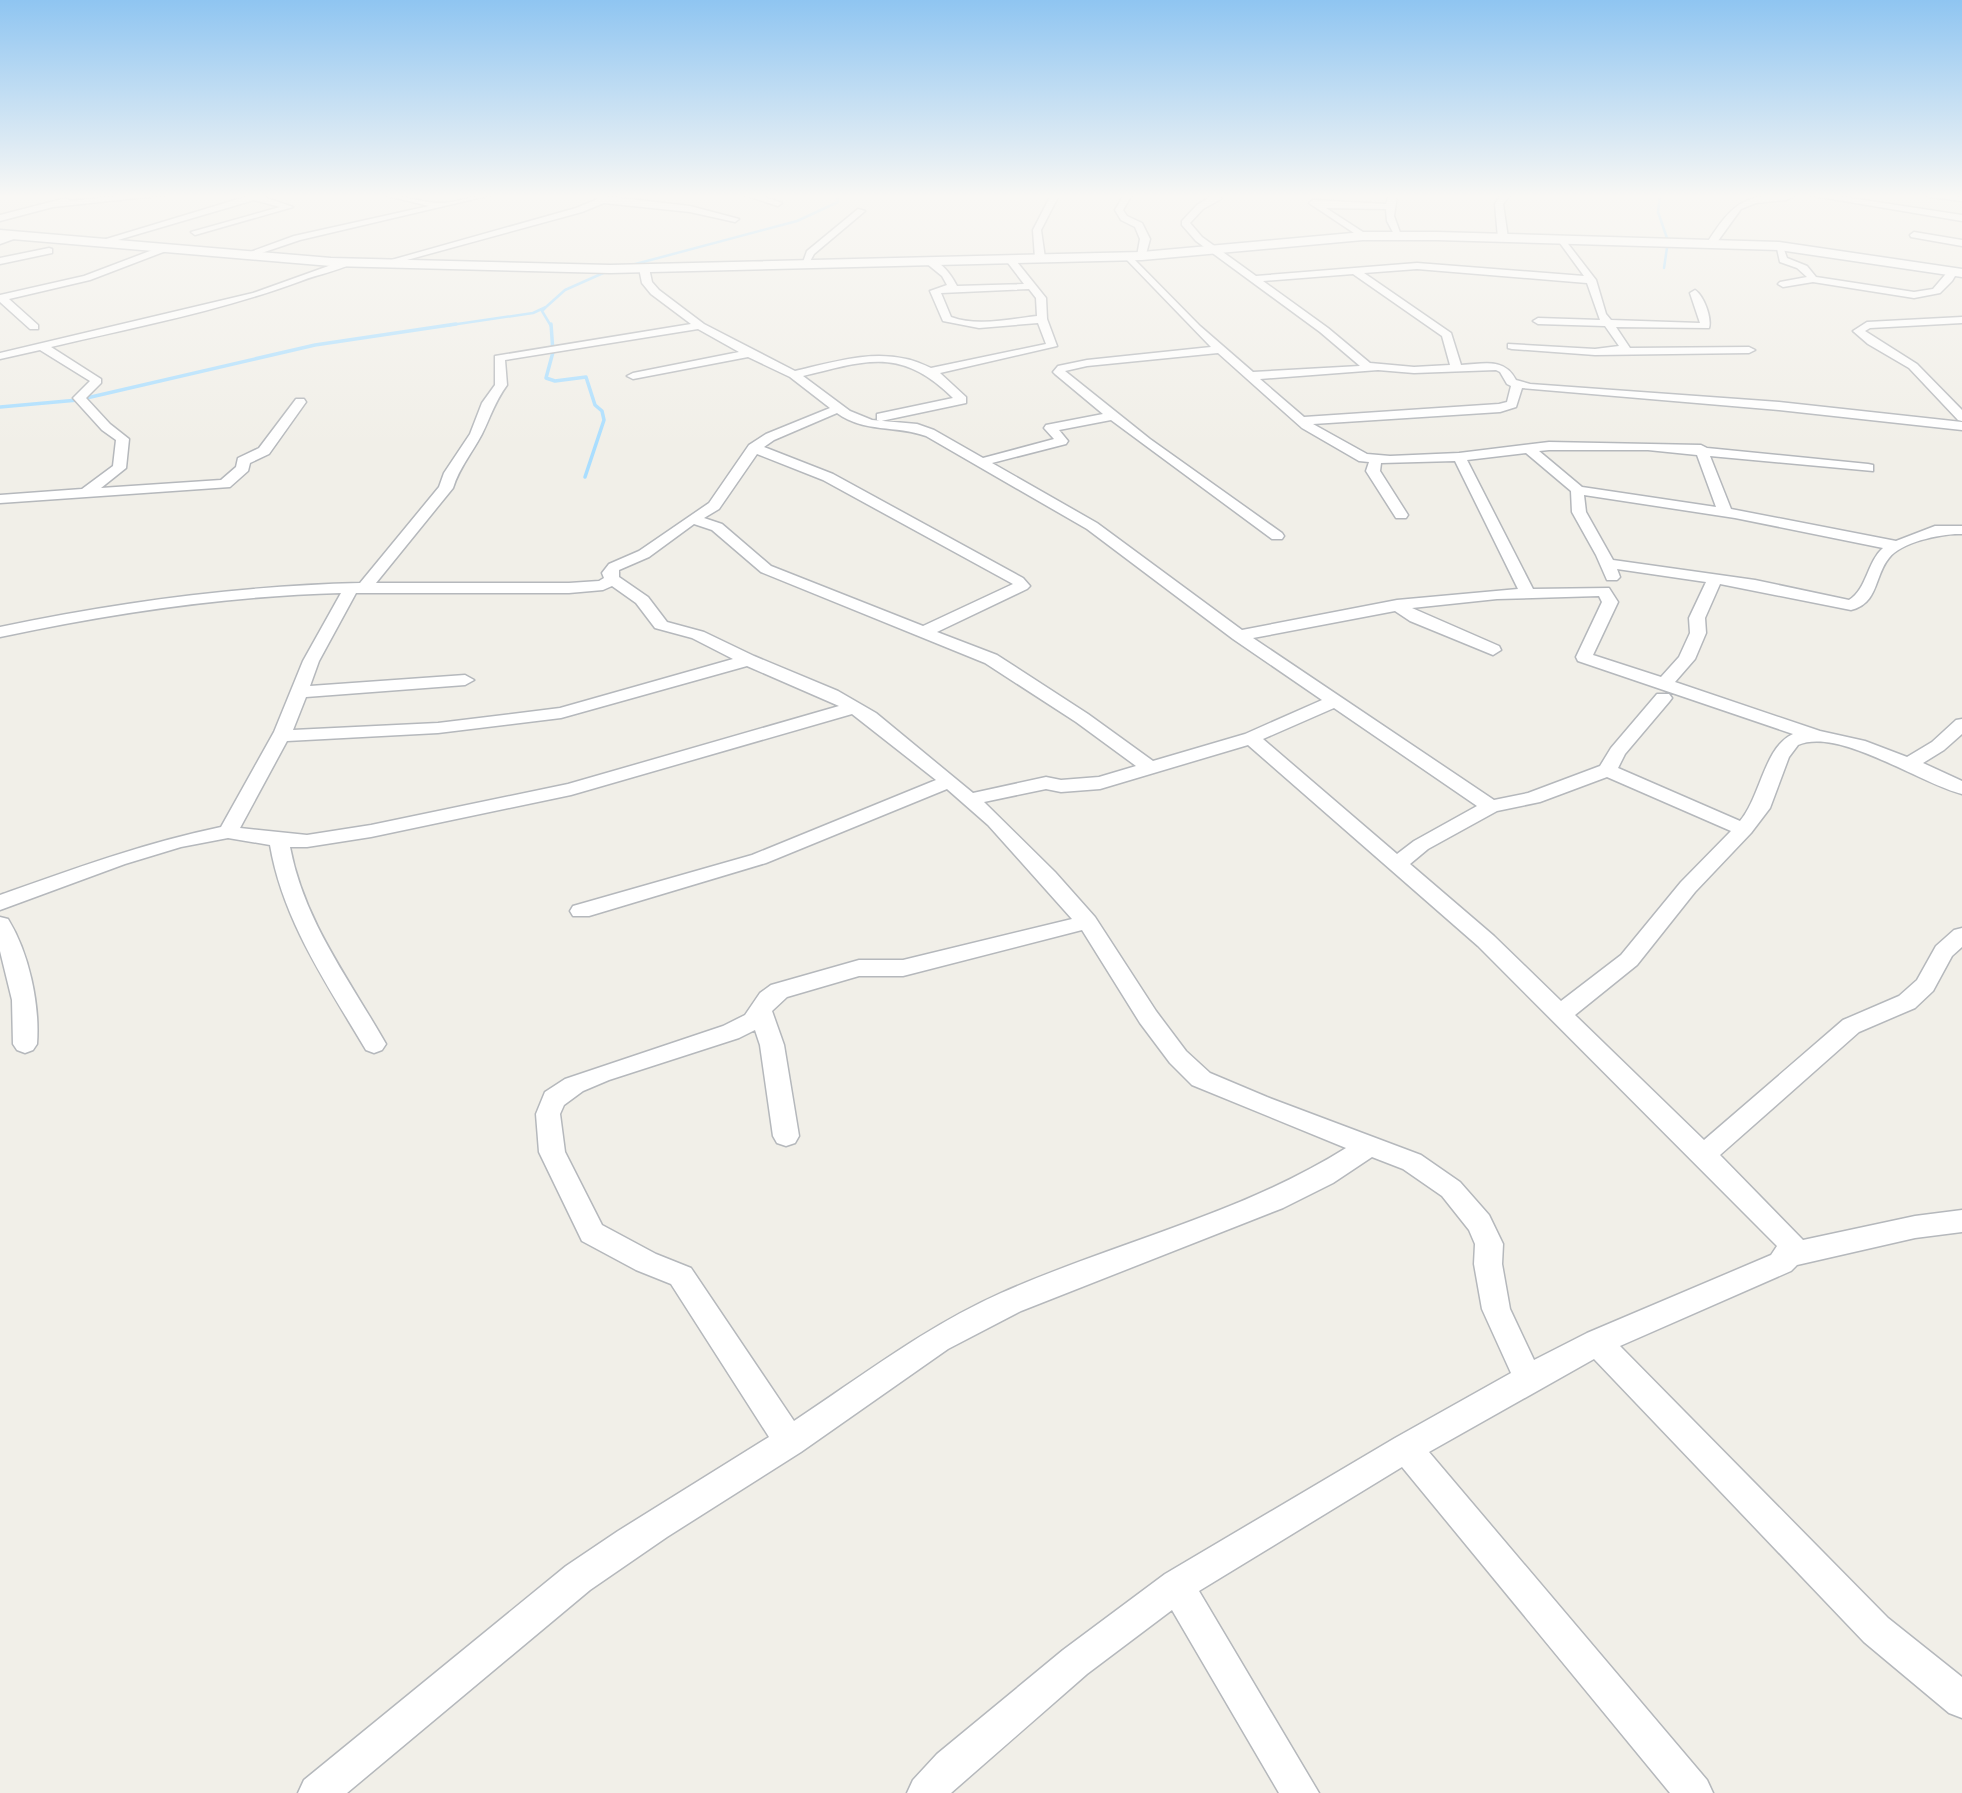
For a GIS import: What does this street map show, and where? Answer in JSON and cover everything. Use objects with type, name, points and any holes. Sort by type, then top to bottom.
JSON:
[{"type":"street","points":[[1,298],[84,279]]},
{"type":"street","points":[[0,356],[256,295],[298,279]]},
{"type":"street","points":[[646,279],[655,292],[700,326],[794,375],[860,421],[913,427],[947,442],[1092,526],[1239,636],[1491,806]]},
{"type":"street","points":[[948,279],[953,288]]},
{"type":"street","points":[[930,372],[1052,346],[1042,319],[1041,298],[1025,279]]},
{"type":"street","points":[[1150,279],[1158,290],[1219,350],[1301,421],[1364,458],[1459,457],[1549,446],[1648,446],[1701,449],[1868,468]]},
{"type":"street","points":[[1256,279],[1260,279]]},
{"type":"street","points":[[1256,279],[1324,330],[1360,362],[1374,368]]},
{"type":"street","points":[[1366,279],[1447,335],[1457,366]]},
{"type":"street","points":[[1575,279],[1591,280],[1601,314],[1625,346],[1624,351]]},
{"type":"street","points":[[1783,284],[1813,279],[1914,295],[1936,291],[1950,279]]},
{"type":"street","points":[[1031,286],[935,291],[951,322],[1042,319]]},
{"type":"street","points":[[1538,321],[1705,326],[1695,293]]},
{"type":"street","points":[[1,298],[34,327]]},
{"type":"street","points":[[1962,320],[1867,325],[1858,331],[1913,366],[1962,417]]},
{"type":"street","points":[[228,832],[281,736],[311,661],[357,588],[446,488],[451,473],[476,434],[488,402],[501,385],[499,358],[700,326]]},
{"type":"street","points":[[42,346],[97,381],[80,400],[106,427],[123,439],[119,468],[85,494]]},
{"type":"street","points":[[1512,346],[1595,352],[1749,350]]},
{"type":"street","points":[[1689,349],[1711,363]]},
{"type":"street","points":[[1219,350],[1072,365],[1059,372],[1145,442],[1278,536]]},
{"type":"street","points":[[633,376],[751,353]]},
{"type":"street","points":[[794,375],[886,356],[905,360],[930,372],[962,400],[860,421]]},
{"type":"street","points":[[1111,360],[1124,377]]},
{"type":"street","points":[[1250,376],[1374,368],[1414,370],[1457,366],[1498,367],[1505,370],[1511,382],[1517,385],[1916,419],[1962,426]]},
{"type":"street","points":[[1301,421],[1500,408],[1512,404],[1517,385]]},
{"type":"street","points":[[1945,399],[1962,401]]},
{"type":"street","points":[[0,499],[225,484],[243,468],[243,461],[264,451],[300,402]]},
{"type":"street","points":[[839,408],[770,437],[754,448],[714,506],[644,554],[614,567],[610,573],[612,579],[642,600],[661,625],[698,635],[748,660],[832,695],[870,716],[995,821],[1087,922],[1148,1017],[1178,1057],[1201,1079],[1258,1104],[1412,1162],[1451,1189],[1479,1223],[1489,1244],[1488,1264],[1496,1309],[1528,1379]]},
{"type":"street","points":[[982,462],[1062,442],[1050,428],[1114,416]]},
{"type":"street","points":[[754,448],[828,477],[1018,581],[1022,586],[926,631]]},
{"type":"street","points":[[1529,449],[1578,490],[1725,512],[1897,546]]},
{"type":"street","points":[[1701,449],[1725,512]]},
{"type":"street","points":[[1459,457],[1479,492],[1528,594]]},
{"type":"street","points":[[1376,459],[1373,471],[1401,515]]},
{"type":"street","points":[[1578,490],[1575,498],[1581,517],[1611,564],[1612,578],[1604,591]]},
{"type":"street","points":[[692,519],[717,527],[766,569],[926,631],[990,659],[1024,678],[1151,769]]},
{"type":"street","points":[[1611,564],[1755,585],[1851,605],[1861,602],[1865,596],[1885,552],[1931,530],[1962,530]]},
{"type":"street","points":[[0,632],[140,605],[247,593],[357,588],[569,588],[603,585],[612,579]]},
{"type":"street","points":[[1398,863],[1420,845],[1491,806],[1534,798],[1607,770],[1687,659],[1700,625],[1697,618],[1714,581]]},
{"type":"street","points":[[1239,636],[1313,619],[1397,605],[1499,594],[1604,591]]},
{"type":"street","points":[[1604,591],[1610,602],[1584,657],[1664,690],[1851,744],[1908,764],[1962,788]]},
{"type":"street","points":[[1397,605],[1416,618],[1493,650]]},
{"type":"street","points":[[281,736],[438,728],[561,713],[748,660]]},
{"type":"street","points":[[299,692],[465,680]]},
{"type":"street","points":[[970,800],[991,793],[1046,783],[1060,786],[1100,783],[1251,738],[1335,701]]},
{"type":"street","points":[[0,903],[118,860],[178,842],[228,832],[279,840],[307,841],[371,831],[571,789],[852,708]]},
{"type":"street","points":[[1908,764],[1938,746],[1962,724]]},
{"type":"street","points":[[1560,1014],[1621,968],[1675,901],[1742,829],[1760,807],[1782,750],[1798,737],[1818,736]]},
{"type":"street","points":[[1251,738],[1486,941],[1791,1243],[1789,1255]]},
{"type":"street","points":[[1607,770],[1742,829]]},
{"type":"street","points":[[581,911],[759,859],[906,797],[949,782]]},
{"type":"street","points":[[279,840],[282,868],[303,923],[374,1044]]},
{"type":"street","points":[[790,1442],[681,1276],[646,1262],[592,1233],[552,1152],[548,1114],[554,1099],[574,1085],[600,1074],[731,1032],[752,1021],[768,999],[779,991],[859,968],[903,968],[1087,922]]},
{"type":"street","points":[[0,924],[8,938],[18,984],[25,1044]]},
{"type":"street","points":[[1703,1154],[1851,1026],[1908,1002],[1926,985],[1944,951],[1962,935]]},
{"type":"street","points":[[761,1012],[772,1045],[786,1136]]},
{"type":"street","points":[[317,1793],[385,1740],[576,1579],[790,1442],[904,1361],[959,1327],[1056,1282],[1233,1219],[1350,1160],[1371,1146]]},
{"type":"street","points":[[926,1793],[950,1767],[1075,1662],[1177,1586],[1406,1448],[1528,1379],[1597,1342],[1781,1263],[1789,1255],[1915,1227],[1962,1221]]},
{"type":"street","points":[[1597,1342],[1876,1630],[1962,1700]]},
{"type":"street","points":[[1406,1448],[1695,1793]]},
{"type":"street","points":[[1177,1586],[1300,1793]]},
{"type":"waterway","points":[[444,326],[533,313],[546,307],[565,290],[590,279]]},
{"type":"waterway","points":[[545,308],[542,311],[551,326]]},
{"type":"waterway","points":[[0,407],[78,400],[315,345],[456,324]]},
{"type":"waterway","points":[[551,324],[553,352],[546,378],[555,381],[586,377],[595,405],[602,411],[604,420],[585,477]]}]
